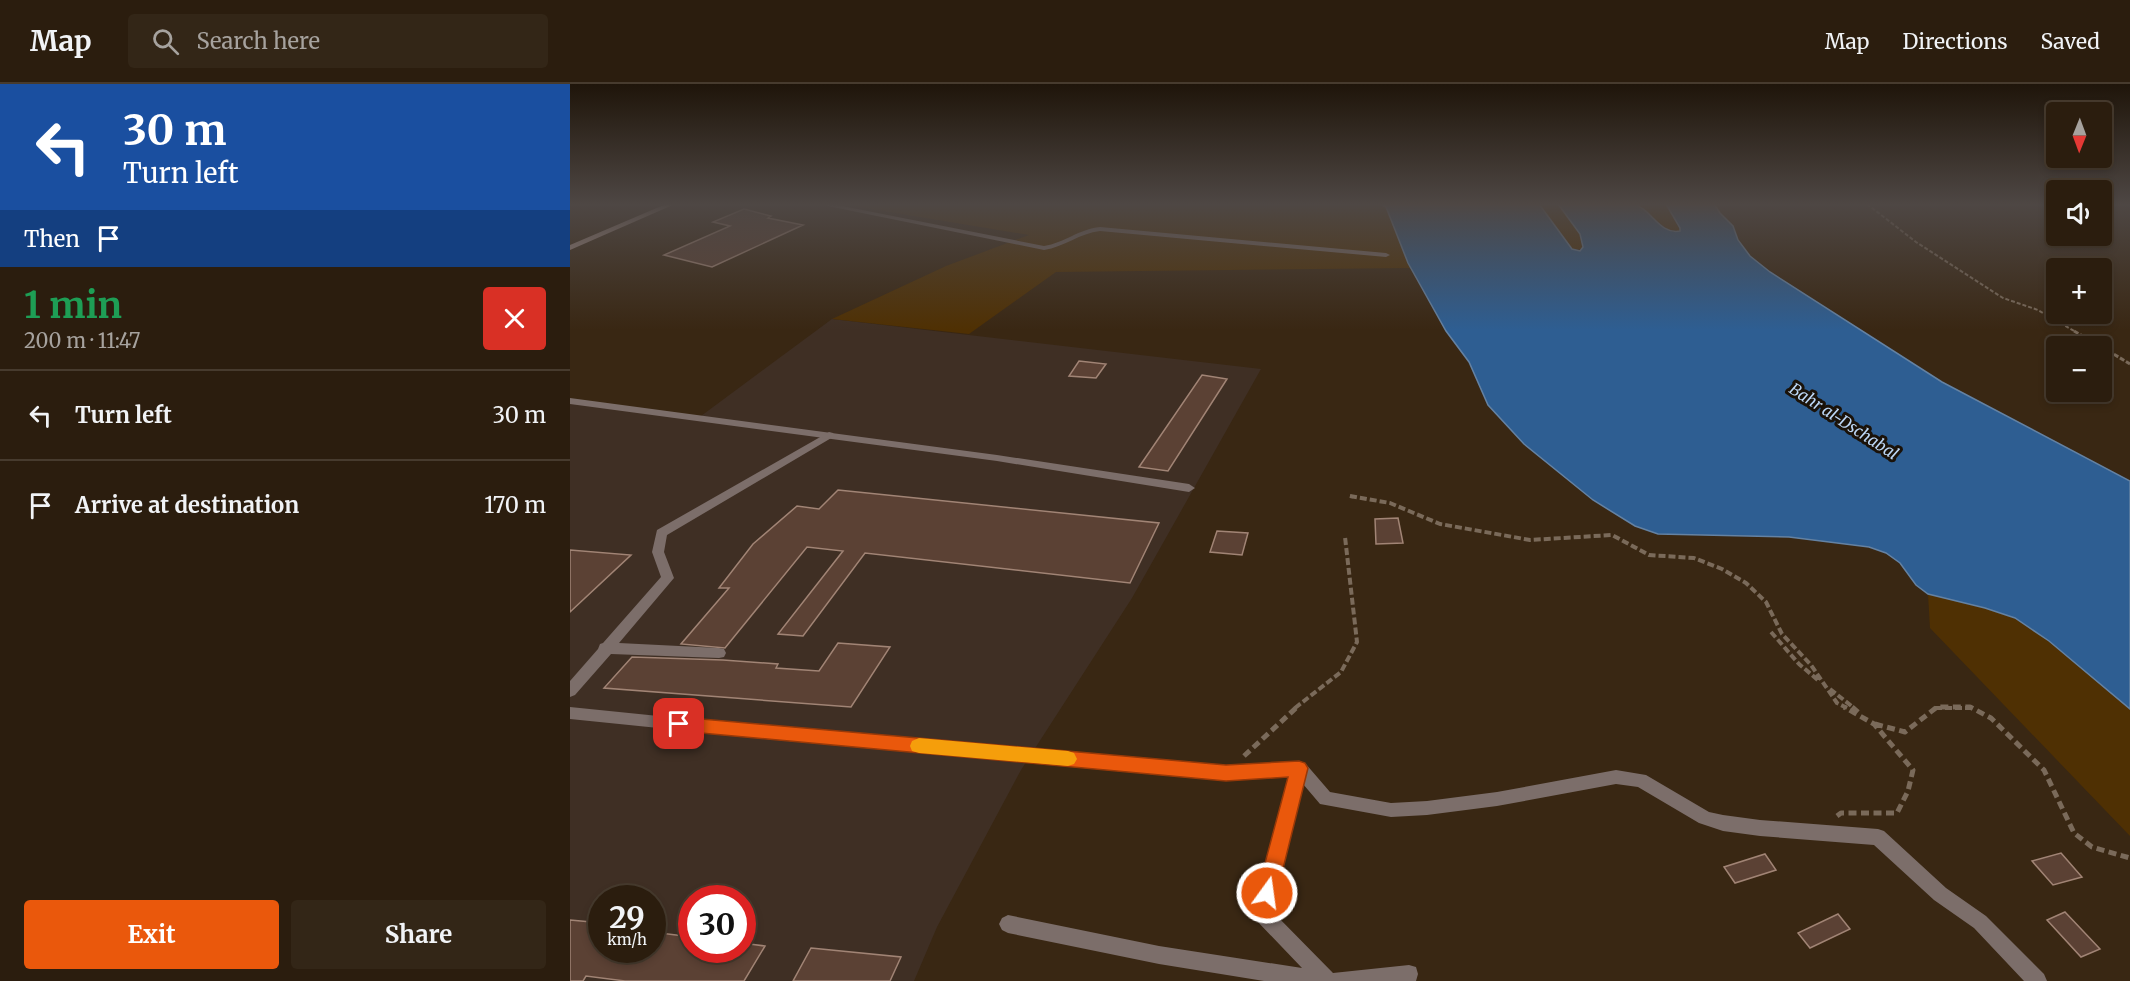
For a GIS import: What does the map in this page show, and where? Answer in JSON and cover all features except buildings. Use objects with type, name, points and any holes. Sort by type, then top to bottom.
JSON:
[{"type":"street","points":[[1033,246],[1044,248],[1055,246]]},
{"type":"street","points":[[1285,246],[1386,255]]},
{"type":"street","points":[[570,401],[829,435],[1189,488]]},
{"type":"street","points":[[570,691],[605,648],[669,578],[658,552],[661,533],[829,435]]},
{"type":"street","points":[[605,648],[719,653]]},
{"type":"street","points":[[570,713],[766,733],[1226,773],[1299,768]]},
{"type":"street","points":[[1299,768],[1326,799],[1391,810],[1497,799],[1616,777],[1651,785],[1697,814],[1723,823],[1878,837],[1940,894],[1980,922],[2037,981]]},
{"type":"street","points":[[1299,768],[1262,914],[1328,981]]},
{"type":"street","points":[[1008,924],[1159,955],[1323,981]]},
{"type":"street","points":[[1337,981],[1410,974]]},
{"type":"path","points":[[1922,246],[2003,298],[2038,310],[2082,336]]},
{"type":"path","points":[[2112,353],[2130,364]]},
{"type":"path","points":[[1350,496],[1390,503],[1440,524],[1530,540],[1612,535],[1649,555],[1694,558],[1722,569],[1746,583],[1766,602],[1782,634],[1810,665],[1837,703],[1874,724],[1913,770],[1908,791],[1897,813],[1841,813],[1817,831]]},
{"type":"path","points":[[1226,773],[1298,706],[1341,672],[1357,642],[1345,537]]},
{"type":"path","points":[[1771,632],[1799,664],[1852,708],[1876,724],[1905,732],[1937,707],[1970,706],[1991,718],[2044,770],[2074,833],[2092,847],[2130,858]]},
{"type":"shaded area","points":[[1000,246],[1402,246],[1411,268],[1056,272],[969,334],[832,319],[946,266]]},
{"type":"shaded area","points":[[1570,246],[1582,246],[1582,249],[1572,249]]},
{"type":"shaded area","points":[[832,319],[1261,369],[1132,598],[1021,770],[937,927],[914,981],[570,981],[570,400],[701,416]]},
{"type":"shaded area","points":[[1928,594],[1993,610],[2028,626],[2059,647],[2130,709],[2130,836],[1930,628]]},
{"type":"water","name":"Bahr al-Dschabal","points":[[1401,246],[1570,246],[1580,251],[1583,246],[1742,246],[1750,256],[1770,272],[1942,382],[2130,481],[2130,709],[2049,641],[2015,618],[1928,594],[1916,585],[1900,563],[1886,553],[1869,547],[1789,537],[1658,534],[1635,526],[1593,500],[1524,444],[1488,405],[1469,362],[1446,331],[1408,263]]},
{"type":"slow traffic","points":[[919,746],[1068,759]]},
{"type":"route","points":[[679,724],[1226,773],[1299,768],[1267,893]]}]
